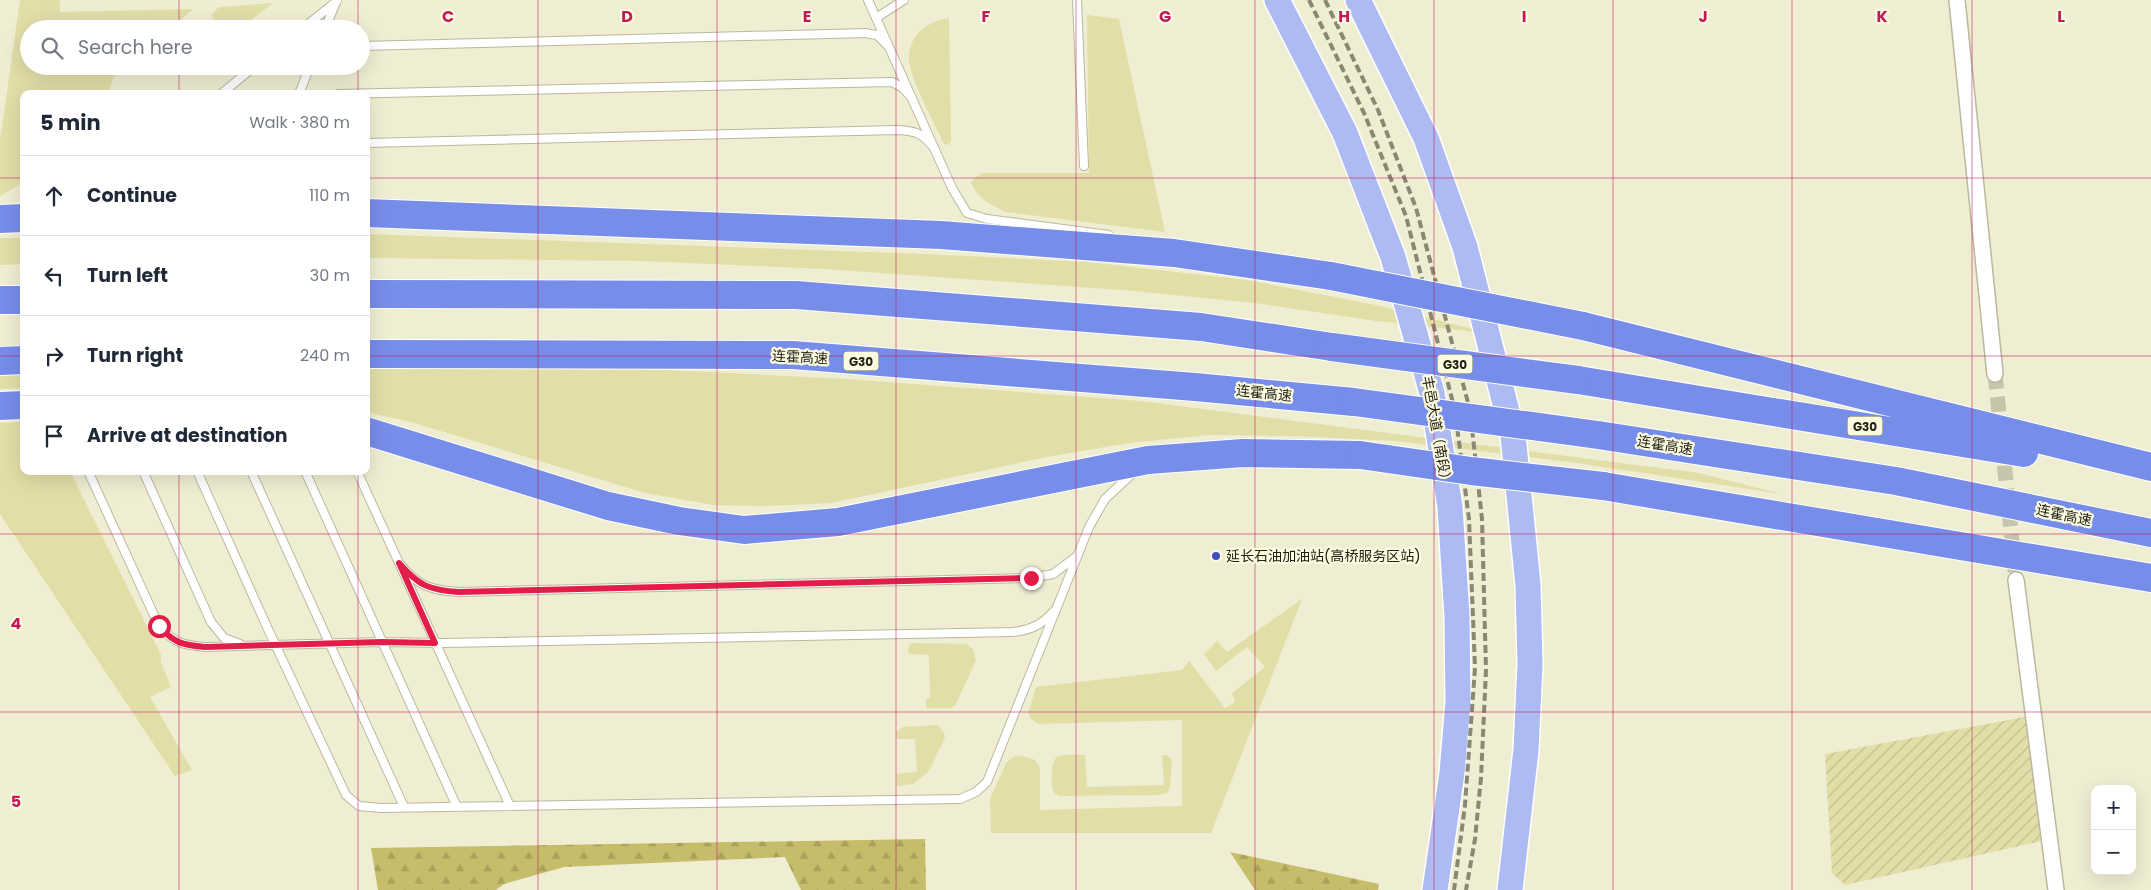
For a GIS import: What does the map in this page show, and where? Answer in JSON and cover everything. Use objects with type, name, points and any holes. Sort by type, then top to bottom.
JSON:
[{"type":"highway","points":[[370,214],[941,235],[1174,252],[1331,276],[1583,326],[2151,467]]},
{"type":"highway","points":[[0,219],[20,218]]},
{"type":"highway","name":"G30","points":[[370,294],[796,295],[1201,327],[1332,347],[1578,380],[2151,474]]},
{"type":"highway","points":[[0,300],[20,300]]},
{"type":"highway","name":"连霍高速","points":[[370,354],[793,355],[1194,387],[1354,402],[1598,435],[1896,481],[2151,533]]},
{"type":"highway","points":[[0,361],[20,360]]},
{"type":"highway","points":[[0,406],[20,405]]},
{"type":"highway","points":[[370,432],[608,506],[679,521],[744,530],[838,522],[1148,460],[1243,453],[1360,455],[1471,471],[1603,486],[2151,578]]},
{"type":"main road","name":"丰邑大道（南段）","points":[[1278,0],[1345,133],[1393,258],[1432,393],[1450,507],[1458,616],[1458,702],[1452,774],[1434,890]]},
{"type":"main road","points":[[1358,0],[1426,138],[1465,247],[1513,435],[1528,585],[1530,664],[1526,750],[1510,890]]},
{"type":"street","points":[[1957,0],[1995,374]]},
{"type":"street","points":[[2016,580],[2056,890]]},
{"type":"lane","points":[[313,20],[337,0]]},
{"type":"lane","points":[[329,20],[337,0]]},
{"type":"lane","points":[[868,0],[952,188],[967,213],[986,219],[1114,236]]},
{"type":"lane","points":[[876,18],[904,0]]},
{"type":"lane","points":[[1077,0],[1084,166]]},
{"type":"lane","points":[[370,46],[865,33],[877,35],[888,46]]},
{"type":"lane","points":[[226,90],[244,75]]},
{"type":"lane","points":[[301,90],[306,75]]},
{"type":"lane","points":[[370,93],[892,82],[903,88],[912,98]]},
{"type":"lane","points":[[370,143],[897,130],[913,131],[925,136],[935,149]]},
{"type":"lane","points":[[1163,243],[1183,246],[1212,258]]},
{"type":"lane","points":[[199,475],[346,795],[358,806],[457,807],[960,799],[976,792],[987,782],[1076,557],[1089,527],[1105,499],[1139,468],[1169,458]]},
{"type":"lane","points":[[90,475],[159,626],[170,639],[186,646],[1013,632],[1028,630],[1045,622],[1057,608]]},
{"type":"lane","points":[[145,475],[211,622],[224,638],[246,646]]},
{"type":"lane","points":[[253,475],[404,807]]},
{"type":"lane","points":[[306,475],[457,807]]},
{"type":"lane","points":[[359,475],[510,806]]},
{"type":"lane","points":[[399,563],[412,579],[435,590],[459,592],[1031,578],[1053,574],[1076,557]]},
{"type":"shaded area","points":[[20,0],[60,0],[60,12],[194,9],[180,20],[20,20],[20,75],[116,75],[109,90],[20,90],[20,184],[0,196],[0,141]]},
{"type":"shaded area","points":[[273,3],[251,20],[215,20],[211,15],[219,7]]},
{"type":"shaded area","points":[[1087,15],[1119,19],[1165,232],[1006,212],[980,197],[973,188],[971,182],[981,173],[1089,173]]},
{"type":"shaded area","points":[[949,18],[951,142],[947,145],[944,144],[914,80],[909,61],[909,52],[911,45],[920,32],[933,23]]},
{"type":"shaded area","points":[[370,234],[924,254],[1088,262],[1247,280],[1376,305],[1493,334],[1376,321],[1255,303],[1123,290],[824,269],[642,261],[370,258]]},
{"type":"shaded area","points":[[0,238],[20,238],[20,264],[0,265]]},
{"type":"shaded area","points":[[370,364],[648,369],[846,379],[1141,401],[1699,473],[1782,494],[1577,463],[1396,441],[1293,436],[1209,435],[1128,443],[1047,457],[831,503],[765,506],[714,505],[645,493],[411,422],[370,413]]},
{"type":"shaded area","points":[[20,371],[20,388],[0,389],[0,372]]},
{"type":"shaded area","points":[[20,422],[20,475],[72,475],[161,655],[161,662],[171,687],[150,697],[192,770],[175,776],[0,514],[0,423]]},
{"type":"shaded area","points":[[1302,599],[1211,833],[991,833],[990,799],[1006,763],[1015,756],[1033,759],[1040,768],[1040,810],[1182,806],[1182,720],[1038,724],[1031,719],[1028,713],[1036,687],[1182,670],[1189,661],[1225,708],[1235,702],[1232,693],[1265,667],[1247,647],[1216,671],[1204,654],[1217,641],[1227,652]]},
{"type":"shaded area","points":[[910,644],[966,644],[973,649],[976,660],[955,706],[950,708],[926,708],[926,699],[930,698],[929,655],[909,654]]},
{"type":"shaded area","points":[[2030,716],[2042,841],[1845,885],[1832,873],[1825,754]]},
{"type":"shaded area","points":[[938,725],[945,737],[929,771],[913,784],[897,786],[896,774],[917,772],[915,739],[897,739],[896,732],[903,727]]},
{"type":"shaded area","points":[[1063,755],[1085,755],[1087,787],[1164,785],[1162,755],[1167,755],[1172,760],[1170,787],[1167,793],[1159,795],[1060,796],[1055,793],[1053,789],[1052,768],[1055,759]]},
{"type":"green space","points":[[925,839],[926,890],[801,890],[785,857],[564,867],[504,884],[496,890],[378,890],[371,848]]},
{"type":"green space","points":[[1230,852],[1379,884],[1378,890],[1255,890]]},
{"type":"tunnel","points":[[1995,374],[2016,580]]},
{"type":"railway","points":[[1309,0],[1364,113],[1406,216],[1455,411],[1469,519],[1475,668],[1465,805],[1454,890]]},
{"type":"railway","points":[[1325,0],[1378,110],[1416,208],[1470,410],[1482,519],[1486,670],[1481,778],[1475,839],[1466,890]]},
{"type":"place","name":"延长石油加油站(高桥服务区站)","points":[[1216,556]]},
{"type":"route","points":[[159,626],[170,639],[186,646],[382,642],[435,643],[399,563],[412,579],[435,590],[459,592],[1031,578]]}]
